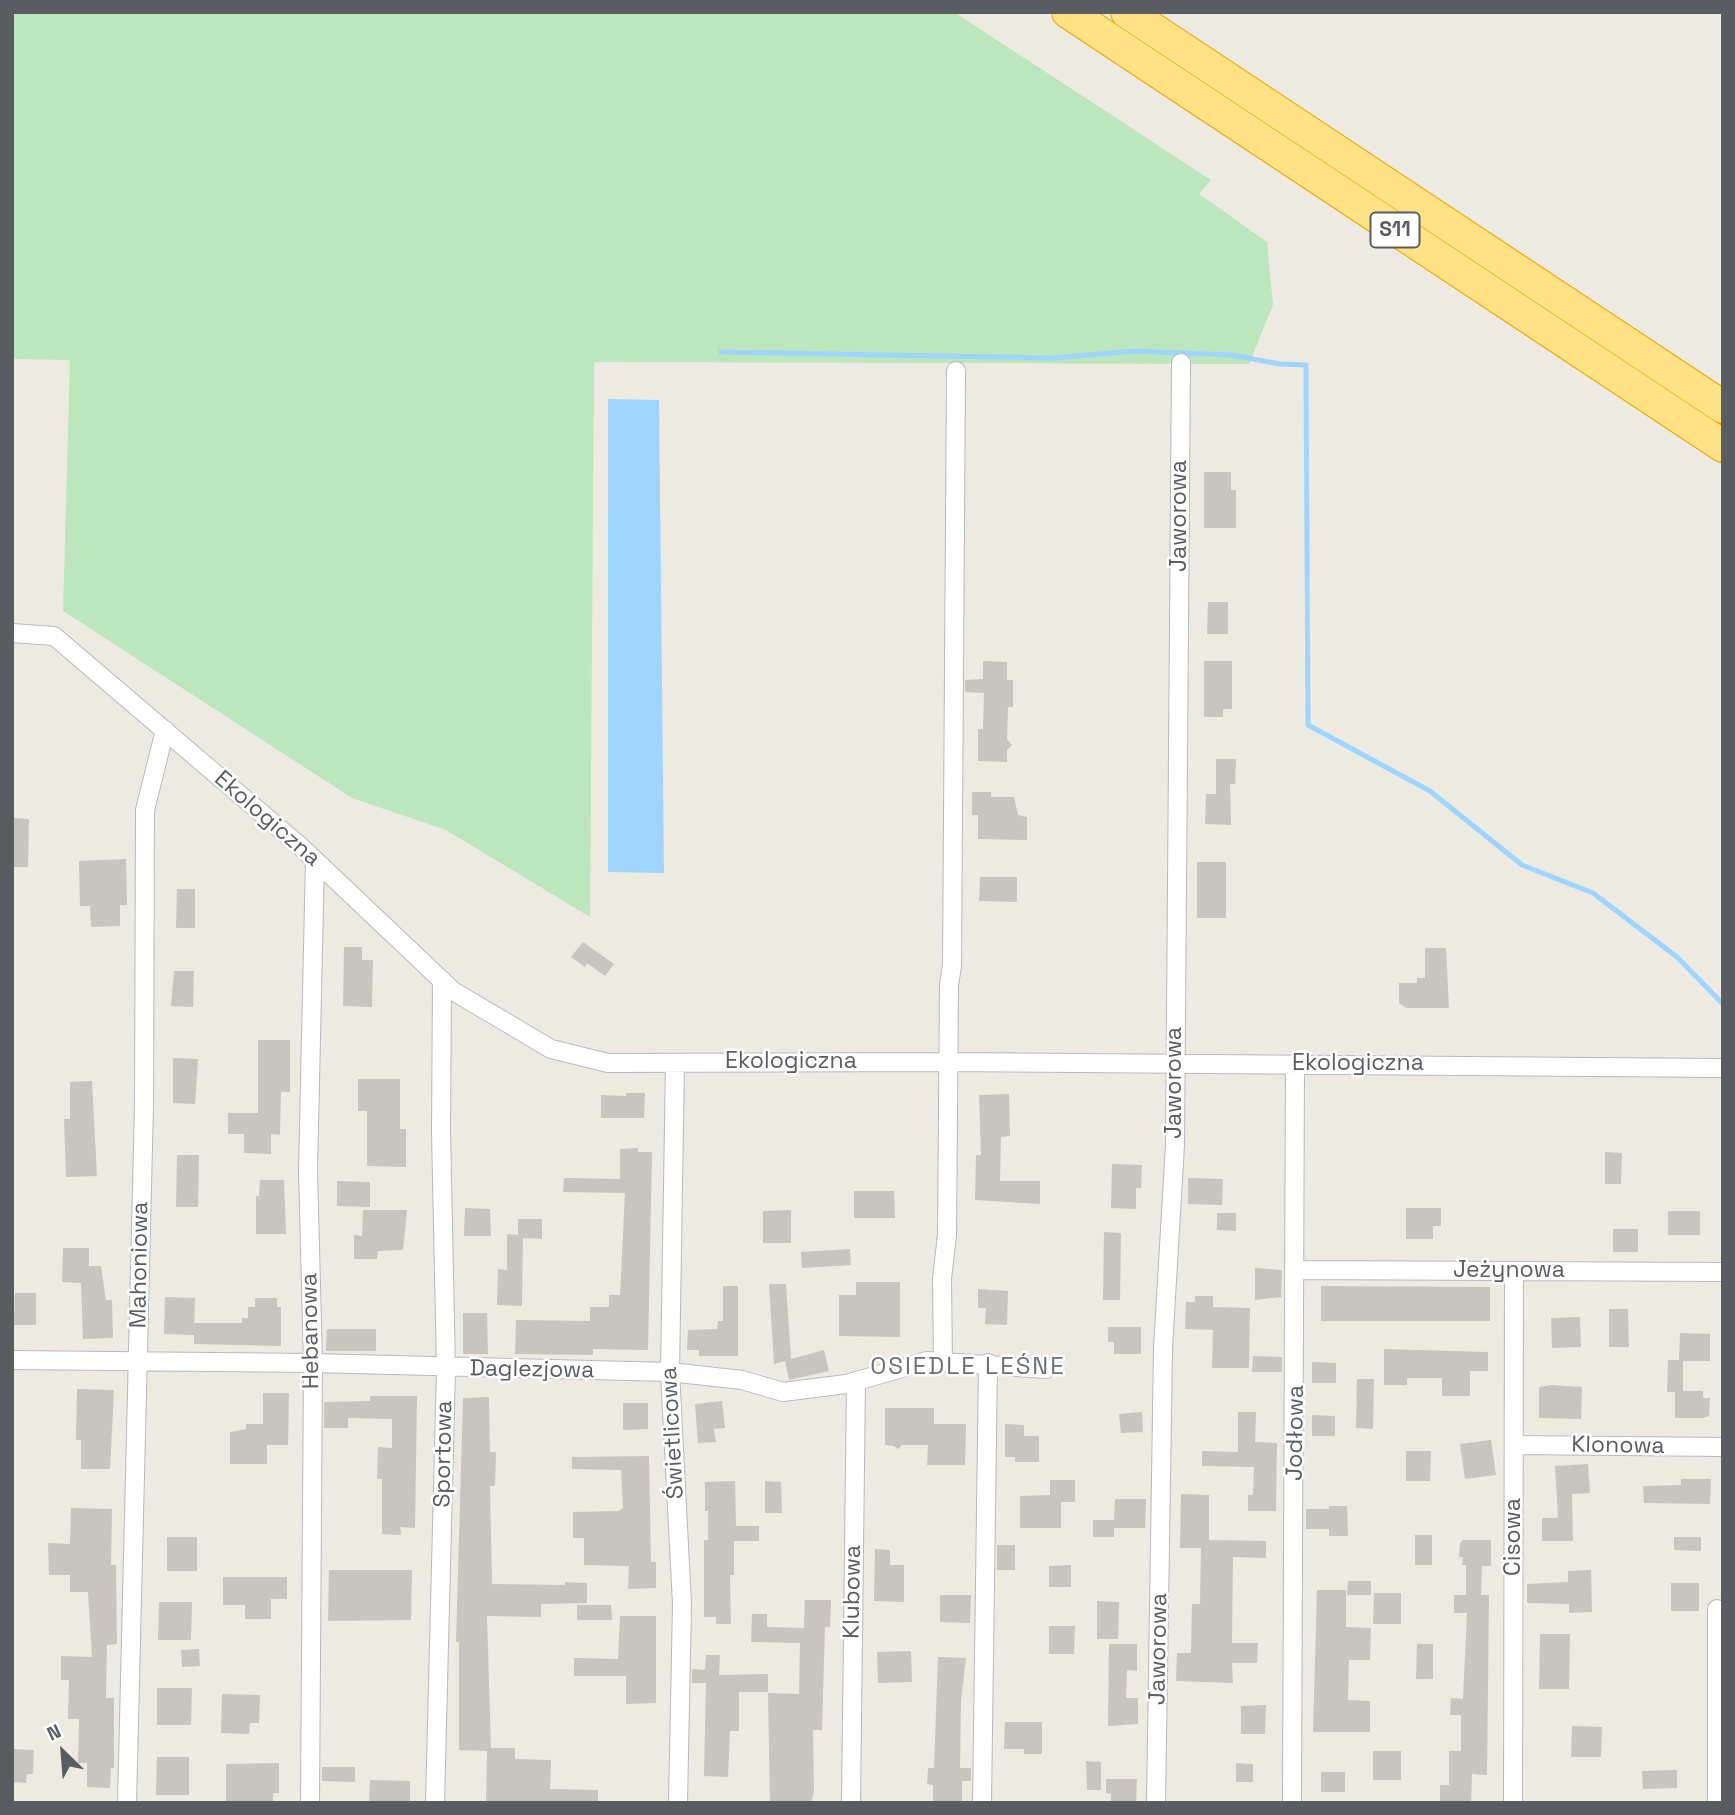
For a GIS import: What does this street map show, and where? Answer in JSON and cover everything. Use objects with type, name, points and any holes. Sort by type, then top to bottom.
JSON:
[{"type":"highway","name":"S11","points":[[1068,12],[1723,446]]},
{"type":"highway","name":"S11","points":[[1127,12],[1723,407]]},
{"type":"street","name":"Jaworowa","points":[[1156,1803],[1163,1348],[1174,1158],[1181,363]]},
{"type":"street","points":[[943,1361],[952,952],[956,371]]},
{"type":"street","name":"Ekologiczna","points":[[12,633],[54,636],[315,860],[453,991],[551,1049],[608,1063],[1175,1063],[1723,1068]]},
{"type":"street","name":"Mahoniowa","points":[[127,1803],[144,1119],[145,810],[165,730]]},
{"type":"street","name":"Hebanowa","points":[[310,1803],[313,1363],[308,1170],[315,860]]},
{"type":"street","name":"Sportowa","points":[[435,1803],[446,1369],[441,1132],[442,980]]},
{"type":"street","name":"Świetlicowa","points":[[675,1063],[670,1372],[682,1604],[678,1803]]},
{"type":"street","name":"Jodłowa","points":[[1292,1803],[1295,1064]]},
{"type":"street","name":"Jeżynowa","points":[[1296,1270],[1723,1272]]},
{"type":"street","name":"Cisowa","points":[[1513,1803],[1514,1272]]},
{"type":"street","name":"Daglezjowa","points":[[12,1360],[313,1363],[446,1369],[670,1372],[742,1380],[783,1392],[856,1381],[927,1361],[1046,1369]]},
{"type":"street","points":[[982,1803],[988,1363]]},
{"type":"street","name":"Klubowa","points":[[850,1803],[856,1381]]},
{"type":"street","name":"Klonowa","points":[[1514,1445],[1723,1447]]},
{"type":"street","points":[[1717,1609],[1717,1803]]},
{"type":"green space","points":[[12,12],[954,12],[1211,180],[1199,194],[1267,242],[1273,305],[1249,364],[594,362],[590,917],[446,830],[352,798],[63,611],[70,360],[12,359]]},
{"type":"water","points":[[608,399],[659,400],[664,873],[608,872]]},
{"type":"building","points":[[1204,472],[1231,472],[1231,490],[1236,490],[1236,528],[1204,528]]},
{"type":"building","points":[[1208,602],[1228,602],[1228,634],[1207,634]]},
{"type":"building","points":[[983,661],[1007,662],[1007,680],[1013,680],[1013,707],[1008,707],[1007,739],[1012,745],[1007,750],[1007,762],[978,761],[978,729],[983,729],[984,693],[965,692],[965,680],[983,679]]},
{"type":"building","points":[[1204,661],[1232,661],[1232,709],[1223,709],[1223,717],[1204,717]]},
{"type":"building","points":[[1216,759],[1236,759],[1235,784],[1230,784],[1231,825],[1205,824],[1206,794],[1216,794]]},
{"type":"building","points":[[972,792],[991,792],[991,797],[1014,797],[1018,815],[1027,817],[1027,840],[978,839],[978,815],[972,815]]},
{"type":"building","points":[[12,818],[29,819],[28,867],[12,867]]},
{"type":"building","points":[[126,859],[127,905],[120,905],[120,926],[91,927],[90,906],[80,906],[79,861]]},
{"type":"building","points":[[1197,862],[1226,862],[1226,918],[1197,918]]},
{"type":"building","points":[[980,877],[1017,877],[1017,902],[979,901]]},
{"type":"building","points":[[177,889],[195,889],[195,928],[176,928]]},
{"type":"building","points":[[583,942],[614,964],[605,976],[587,963],[585,967],[571,957]]},
{"type":"building","points":[[344,947],[362,947],[362,960],[373,960],[372,1007],[343,1006]]},
{"type":"building","points":[[1425,948],[1446,948],[1449,1008],[1406,1008],[1399,1003],[1399,983],[1417,983],[1417,978],[1425,978]]},
{"type":"building","points":[[174,971],[194,971],[193,1007],[171,1006]]},
{"type":"building","points":[[258,1040],[290,1040],[290,1092],[281,1092],[280,1135],[271,1134],[271,1154],[244,1153],[244,1134],[228,1134],[228,1113],[258,1113]]},
{"type":"building","points":[[173,1058],[198,1059],[195,1104],[173,1103]]},
{"type":"building","points":[[358,1079],[400,1079],[400,1129],[406,1129],[406,1167],[367,1166],[367,1111],[358,1111]]},
{"type":"building","points":[[92,1081],[97,1176],[66,1177],[64,1119],[70,1119],[70,1082]]},
{"type":"building","points":[[626,1093],[645,1093],[644,1118],[601,1118],[601,1095],[626,1096]]},
{"type":"building","points":[[1009,1094],[1010,1136],[1001,1137],[1000,1181],[1040,1181],[1040,1204],[975,1200],[976,1155],[981,1155],[979,1095]]},
{"type":"building","points":[[638,1148],[638,1152],[652,1152],[648,1350],[593,1349],[593,1355],[515,1354],[516,1320],[590,1321],[590,1307],[609,1307],[609,1295],[620,1295],[625,1193],[563,1192],[564,1178],[620,1179],[620,1149]]},
{"type":"building","points":[[1605,1152],[1622,1153],[1621,1184],[1605,1184]]},
{"type":"building","points":[[177,1155],[199,1155],[198,1207],[176,1207]]},
{"type":"building","points":[[1112,1164],[1142,1165],[1141,1188],[1136,1188],[1136,1209],[1111,1208]]},
{"type":"building","points":[[1188,1178],[1223,1179],[1222,1205],[1188,1204]]},
{"type":"building","points":[[260,1180],[284,1180],[286,1234],[256,1234],[256,1196],[259,1196]]},
{"type":"building","points":[[337,1181],[370,1182],[370,1207],[337,1206]]},
{"type":"building","points":[[854,1191],[894,1191],[895,1218],[854,1218]]},
{"type":"building","points":[[465,1208],[490,1209],[491,1236],[464,1236]]},
{"type":"building","points":[[1406,1208],[1441,1208],[1441,1226],[1433,1226],[1433,1239],[1406,1239]]},
{"type":"building","points":[[363,1210],[407,1210],[403,1250],[378,1251],[377,1259],[354,1259],[354,1235],[362,1236]]},
{"type":"building","points":[[791,1210],[791,1243],[763,1243],[763,1211]]},
{"type":"building","points":[[1668,1211],[1700,1211],[1700,1235],[1668,1235]]},
{"type":"building","points":[[1217,1213],[1236,1213],[1236,1231],[1217,1230]]},
{"type":"building","points":[[518,1219],[542,1219],[542,1239],[523,1238],[522,1306],[497,1305],[498,1269],[507,1270],[507,1234],[518,1235]]},
{"type":"building","points":[[1613,1229],[1638,1229],[1638,1252],[1613,1252]]},
{"type":"building","points":[[1104,1232],[1121,1233],[1120,1300],[1103,1300]]},
{"type":"building","points":[[63,1248],[89,1248],[89,1266],[101,1266],[106,1300],[112,1300],[113,1338],[83,1339],[81,1283],[62,1282]]},
{"type":"building","points":[[850,1249],[851,1265],[802,1268],[801,1252]]},
{"type":"building","points":[[1255,1268],[1282,1270],[1281,1297],[1255,1300]]},
{"type":"building","points":[[856,1282],[900,1282],[900,1337],[839,1336],[839,1295],[856,1295]]},
{"type":"building","points":[[769,1284],[786,1284],[791,1359],[824,1350],[829,1371],[789,1380],[785,1361],[774,1364]]},
{"type":"building","points":[[723,1286],[738,1286],[738,1356],[699,1356],[699,1350],[687,1350],[688,1330],[717,1329],[718,1321],[723,1321]]},
{"type":"building","points":[[1321,1286],[1490,1287],[1490,1321],[1321,1321]]},
{"type":"building","points":[[978,1289],[1008,1291],[1007,1325],[985,1324],[986,1308],[978,1308]]},
{"type":"building","points":[[15,1293],[36,1293],[36,1325],[14,1325]]},
{"type":"building","points":[[1195,1296],[1213,1296],[1213,1307],[1250,1308],[1249,1368],[1212,1368],[1213,1330],[1185,1329],[1186,1302],[1195,1302]]},
{"type":"building","points":[[165,1297],[195,1298],[194,1335],[164,1334]]},
{"type":"building","points":[[255,1298],[277,1298],[277,1307],[281,1307],[281,1346],[194,1344],[194,1323],[242,1323],[242,1318],[248,1318],[248,1307],[255,1307]]},
{"type":"building","points":[[1609,1309],[1628,1309],[1629,1347],[1609,1347]]},
{"type":"building","points":[[463,1313],[487,1313],[488,1354],[463,1354]]},
{"type":"building","points":[[1580,1317],[1581,1347],[1552,1348],[1551,1318]]},
{"type":"building","points":[[1108,1327],[1141,1327],[1141,1354],[1114,1354],[1114,1342],[1108,1342]]},
{"type":"building","points":[[327,1329],[376,1329],[376,1351],[326,1351]]},
{"type":"building","points":[[1680,1333],[1710,1334],[1710,1361],[1683,1361],[1683,1391],[1703,1391],[1703,1398],[1710,1398],[1709,1416],[1703,1418],[1675,1418],[1675,1392],[1667,1392],[1668,1360],[1679,1360]]},
{"type":"building","points":[[1384,1349],[1488,1352],[1488,1371],[1470,1371],[1470,1396],[1442,1396],[1442,1378],[1407,1378],[1407,1385],[1384,1385]]},
{"type":"building","points":[[1253,1356],[1282,1357],[1282,1372],[1252,1372]]},
{"type":"building","points":[[1312,1362],[1336,1363],[1336,1383],[1312,1383]]},
{"type":"building","points":[[1357,1379],[1374,1379],[1373,1429],[1356,1428]]},
{"type":"building","points":[[1539,1387],[1582,1387],[1581,1419],[1539,1418]]},
{"type":"building","points":[[77,1389],[114,1390],[110,1469],[81,1469],[81,1440],[76,1440]]},
{"type":"building","points":[[263,1393],[289,1393],[288,1445],[267,1445],[267,1464],[230,1464],[230,1432],[246,1429],[246,1424],[263,1424]]},
{"type":"building","points":[[370,1396],[417,1396],[415,1528],[400,1527],[401,1535],[382,1534],[382,1479],[377,1479],[378,1447],[392,1448],[392,1419],[348,1418],[348,1428],[324,1428],[324,1402],[370,1401]]},
{"type":"building","points":[[489,1397],[490,1452],[496,1452],[495,1486],[490,1486],[492,1584],[587,1583],[587,1603],[541,1604],[541,1617],[487,1616],[491,1748],[515,1748],[515,1759],[551,1760],[550,1789],[598,1790],[598,1803],[486,1803],[487,1751],[459,1750],[459,1642],[456,1642],[463,1398]]},
{"type":"building","points":[[722,1401],[725,1428],[714,1429],[716,1442],[698,1443],[695,1404]]},
{"type":"building","points":[[623,1403],[648,1403],[648,1429],[623,1430]]},
{"type":"building","points":[[885,1408],[934,1408],[934,1424],[966,1424],[965,1465],[927,1465],[928,1445],[902,1445],[898,1449],[885,1445]]},
{"type":"building","points":[[1142,1412],[1143,1432],[1121,1433],[1119,1414]]},
{"type":"building","points":[[1238,1412],[1256,1412],[1255,1442],[1277,1443],[1276,1511],[1248,1511],[1248,1495],[1253,1495],[1254,1467],[1202,1466],[1202,1451],[1238,1452]]},
{"type":"building","points":[[1312,1415],[1335,1416],[1335,1436],[1312,1436]]},
{"type":"building","points":[[1005,1424],[1024,1425],[1024,1436],[1039,1436],[1039,1462],[1015,1462],[1015,1457],[1005,1457]]},
{"type":"building","points":[[1491,1440],[1496,1475],[1465,1479],[1460,1444]]},
{"type":"building","points":[[1406,1451],[1431,1451],[1430,1481],[1406,1481]]},
{"type":"building","points":[[649,1456],[651,1562],[656,1562],[656,1588],[628,1589],[629,1566],[584,1565],[584,1538],[573,1538],[573,1512],[619,1511],[623,1508],[621,1470],[572,1469],[572,1457]]},
{"type":"building","points":[[1588,1464],[1590,1493],[1572,1494],[1573,1541],[1542,1541],[1542,1518],[1558,1518],[1555,1466]]},
{"type":"building","points":[[1681,1479],[1711,1479],[1710,1504],[1644,1503],[1643,1486],[1681,1485]]},
{"type":"building","points":[[1050,1480],[1075,1480],[1075,1502],[1061,1502],[1061,1528],[1020,1528],[1020,1496],[1050,1495]]},
{"type":"building","points":[[735,1481],[736,1526],[759,1526],[759,1541],[734,1541],[734,1575],[730,1575],[731,1624],[716,1624],[716,1617],[704,1617],[704,1540],[708,1540],[705,1482]]},
{"type":"building","points":[[765,1481],[781,1482],[782,1513],[765,1513]]},
{"type":"building","points":[[1181,1494],[1209,1495],[1209,1540],[1266,1541],[1266,1558],[1233,1557],[1232,1643],[1258,1643],[1257,1663],[1232,1663],[1233,1683],[1176,1681],[1177,1653],[1191,1653],[1192,1604],[1200,1604],[1201,1548],[1180,1548]]},
{"type":"building","points":[[1115,1499],[1146,1499],[1145,1528],[1114,1528],[1114,1537],[1093,1537],[1093,1520],[1114,1520]]},
{"type":"building","points":[[1329,1506],[1347,1506],[1348,1536],[1329,1536],[1329,1529],[1306,1529],[1306,1509],[1329,1509]]},
{"type":"building","points":[[71,1508],[112,1509],[111,1565],[116,1565],[117,1644],[107,1645],[106,1698],[114,1698],[114,1768],[111,1768],[110,1788],[87,1787],[87,1763],[78,1763],[79,1719],[68,1719],[69,1680],[61,1680],[61,1656],[92,1657],[88,1592],[70,1592],[70,1575],[49,1575],[48,1543],[70,1544]]},
{"type":"building","points":[[1415,1535],[1432,1535],[1432,1565],[1415,1565]]},
{"type":"building","points":[[167,1537],[197,1537],[197,1571],[167,1571]]},
{"type":"building","points":[[1674,1537],[1701,1537],[1701,1551],[1674,1550]]},
{"type":"building","points":[[1463,1540],[1491,1540],[1491,1566],[1482,1566],[1481,1595],[1489,1595],[1487,1775],[1472,1774],[1471,1803],[1440,1803],[1440,1785],[1449,1785],[1449,1751],[1461,1751],[1461,1715],[1450,1715],[1451,1698],[1463,1699],[1467,1613],[1454,1613],[1454,1595],[1466,1595],[1466,1565],[1462,1565],[1463,1557],[1459,1557],[1460,1543]]},
{"type":"building","points":[[997,1545],[1015,1545],[1015,1570],[997,1570]]},
{"type":"building","points":[[875,1549],[890,1550],[890,1565],[904,1565],[904,1602],[874,1601]]},
{"type":"building","points":[[1071,1565],[1071,1587],[1049,1587],[1049,1566]]},
{"type":"building","points":[[329,1570],[412,1570],[411,1620],[328,1621]]},
{"type":"building","points":[[1591,1570],[1592,1612],[1569,1613],[1569,1604],[1527,1603],[1527,1584],[1568,1582],[1568,1571]]},
{"type":"building","points":[[223,1577],[287,1577],[287,1599],[271,1599],[271,1619],[245,1619],[245,1605],[223,1605]]},
{"type":"building","points":[[1348,1581],[1371,1581],[1371,1595],[1347,1595]]},
{"type":"building","points":[[1671,1583],[1699,1583],[1699,1611],[1671,1611]]},
{"type":"building","points":[[1317,1590],[1346,1590],[1346,1627],[1371,1628],[1370,1660],[1349,1660],[1348,1700],[1370,1701],[1370,1732],[1313,1732]]},
{"type":"building","points":[[1374,1593],[1401,1593],[1401,1624],[1373,1624]]},
{"type":"building","points":[[940,1595],[971,1595],[970,1623],[940,1622]]},
{"type":"building","points":[[805,1600],[831,1600],[830,1627],[825,1627],[822,1730],[813,1730],[814,1792],[811,1803],[770,1803],[768,1693],[799,1694],[800,1643],[751,1642],[752,1614],[767,1614],[767,1627],[804,1628]]},
{"type":"building","points":[[1097,1601],[1119,1602],[1118,1639],[1097,1639]]},
{"type":"building","points":[[159,1602],[192,1602],[191,1640],[158,1640]]},
{"type":"building","points":[[577,1605],[611,1605],[612,1620],[577,1620]]},
{"type":"building","points":[[620,1616],[656,1616],[656,1703],[626,1704],[626,1676],[574,1676],[574,1658],[618,1659]]},
{"type":"building","points":[[1049,1626],[1075,1626],[1074,1654],[1049,1654]]},
{"type":"building","points":[[1540,1634],[1570,1634],[1569,1689],[1539,1689]]},
{"type":"building","points":[[1109,1644],[1137,1644],[1137,1671],[1127,1670],[1126,1698],[1138,1698],[1138,1724],[1108,1726]]},
{"type":"building","points":[[1417,1644],[1433,1644],[1433,1679],[1416,1679]]},
{"type":"building","points":[[199,1649],[200,1666],[182,1667],[181,1650]]},
{"type":"building","points":[[911,1651],[912,1682],[878,1683],[877,1652]]},
{"type":"building","points":[[706,1655],[720,1655],[719,1675],[768,1674],[768,1692],[739,1692],[739,1731],[730,1731],[728,1777],[704,1776],[706,1683],[692,1683],[692,1669],[705,1670]]},
{"type":"building","points":[[938,1657],[966,1658],[961,1700],[960,1768],[971,1768],[971,1781],[962,1781],[962,1803],[933,1803],[933,1785],[927,1784],[928,1768],[934,1768]]},
{"type":"building","points":[[157,1688],[192,1688],[191,1725],[157,1725]]},
{"type":"building","points":[[222,1694],[260,1695],[259,1723],[250,1723],[249,1734],[221,1733]]},
{"type":"building","points":[[1266,1705],[1265,1734],[1241,1734],[1241,1706]]},
{"type":"building","points":[[1005,1722],[1042,1722],[1042,1754],[1024,1754],[1024,1749],[1004,1749]]},
{"type":"building","points":[[1572,1726],[1602,1727],[1601,1757],[1571,1757]]},
{"type":"building","points":[[12,1749],[34,1750],[33,1774],[27,1774],[26,1783],[12,1782]]},
{"type":"building","points":[[1373,1751],[1401,1751],[1401,1780],[1373,1780]]},
{"type":"building","points":[[157,1757],[189,1757],[189,1795],[156,1795]]},
{"type":"building","points":[[1086,1761],[1101,1762],[1101,1790],[1087,1790]]},
{"type":"building","points":[[279,1763],[279,1793],[273,1793],[273,1803],[226,1803],[226,1764]]},
{"type":"building","points":[[1236,1763],[1253,1764],[1253,1782],[1236,1782]]},
{"type":"building","points":[[322,1767],[355,1767],[355,1782],[322,1781]]},
{"type":"building","points":[[1677,1770],[1677,1788],[1643,1789],[1642,1771]]},
{"type":"building","points":[[1321,1772],[1345,1772],[1345,1792],[1321,1792]]},
{"type":"building","points":[[1106,1779],[1137,1779],[1136,1803],[1111,1803],[1111,1794],[1106,1793]]},
{"type":"building","points":[[370,1780],[410,1781],[410,1803],[369,1803]]},
{"type":"waterway","points":[[721,352],[1054,358],[1134,351],[1231,355],[1280,364],[1306,365],[1308,725],[1430,791],[1522,865],[1593,893],[1677,957],[1723,1004]]},
{"type":"district","name":"OSIEDLE LEŚNE","points":[[968,1367]]}]
